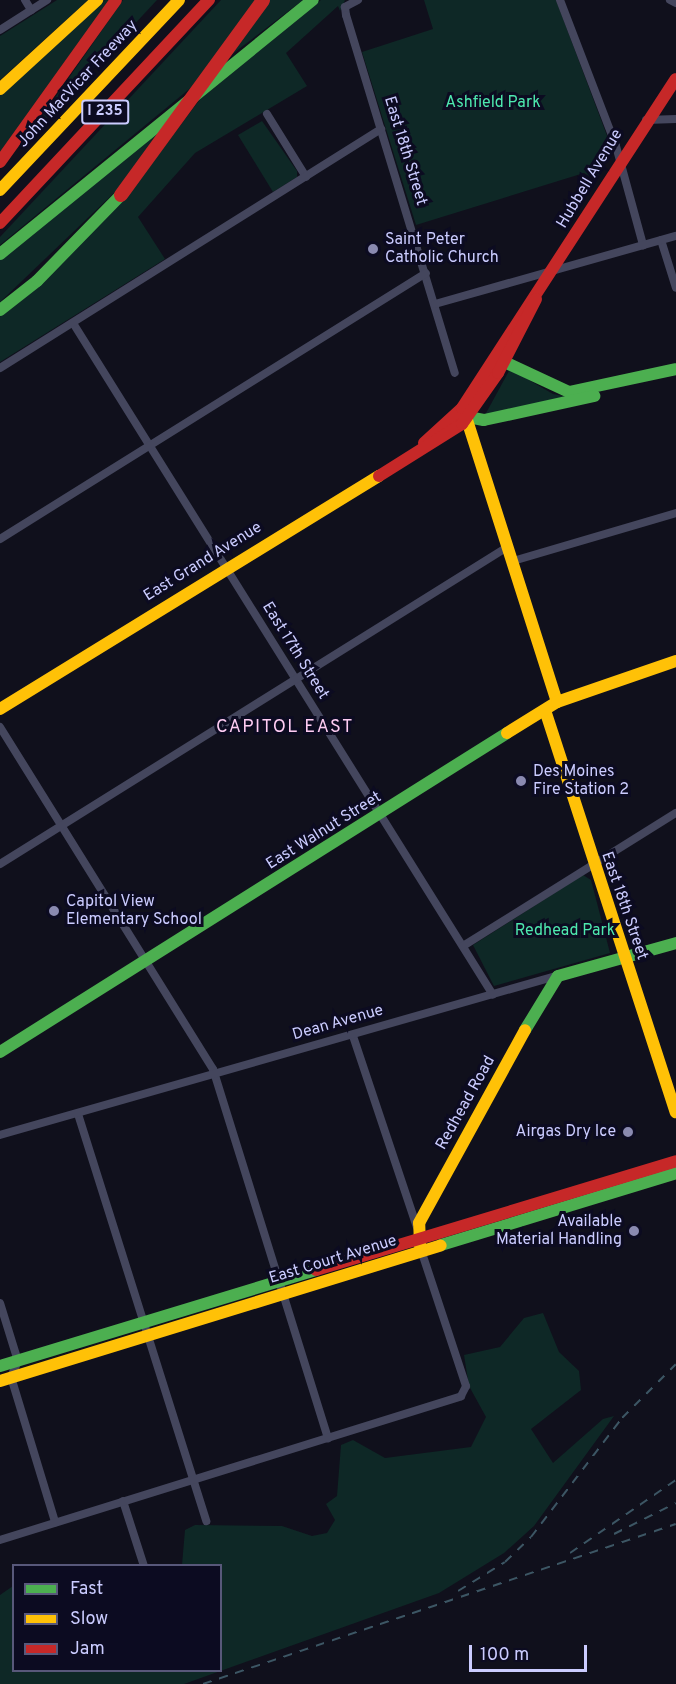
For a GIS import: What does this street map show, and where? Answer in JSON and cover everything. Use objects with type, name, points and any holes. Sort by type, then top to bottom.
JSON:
[{"type":"main road","points":[[0,89],[97,0]]},
{"type":"main road","points":[[0,162],[116,0]]},
{"type":"main road","name":"John MacVicar Freeway","points":[[0,190],[179,0]]},
{"type":"main road","name":"I 235","points":[[0,223],[208,0]]},
{"type":"main road","points":[[0,310],[37,280],[121,195],[263,0]]},
{"type":"main road","points":[[0,254],[194,91],[313,0]]},
{"type":"main road","name":"Hubbell Avenue","points":[[463,416],[491,361],[536,299],[620,160],[676,79]]},
{"type":"main road","name":"Hubbell Avenue","points":[[463,416],[506,360],[536,299]]},
{"type":"main road","points":[[491,361],[506,360]]},
{"type":"main road","name":"East Grand Avenue","points":[[506,360],[560,391],[608,388]]},
{"type":"main road","name":"East Grand Avenue","points":[[0,709],[423,444],[463,416],[570,402],[608,388],[676,369]]},
{"type":"main road","points":[[463,416],[509,546],[557,702]]},
{"type":"main road","name":"East Walnut Street","points":[[0,1052],[381,815],[557,702],[676,661]]},
{"type":"main road","name":"East 18th Street","points":[[545,710],[592,864],[676,1112]]},
{"type":"main road","name":"Dean Avenue","points":[[558,976],[676,943]]},
{"type":"main road","name":"Redhead Road","points":[[419,1239],[558,976]]},
{"type":"main road","name":"East Court Avenue","points":[[567,1201],[676,1161]]},
{"type":"main road","name":"East Court Avenue","points":[[5,1379],[145,1329],[281,1287],[419,1239],[676,1173]]},
{"type":"main road","name":"East Court Avenue","points":[[0,1366],[145,1329]]},
{"type":"street","points":[[25,0],[31,10]]},
{"type":"street","points":[[0,30],[46,0]]},
{"type":"street","name":"East 18th Street","points":[[358,0],[345,7],[455,373]]},
{"type":"street","points":[[560,0],[620,160],[643,245]]},
{"type":"street","points":[[670,0],[676,3]]},
{"type":"street","points":[[267,114],[306,177]]},
{"type":"street","points":[[646,120],[676,119]]},
{"type":"street","points":[[0,368],[381,129]]},
{"type":"street","points":[[435,304],[676,236]]},
{"type":"street","points":[[661,240],[676,288]]},
{"type":"street","points":[[0,538],[426,273]]},
{"type":"street","name":"East 17th Street","points":[[72,323],[493,995]]},
{"type":"street","points":[[513,561],[676,513]]},
{"type":"street","points":[[0,864],[294,678],[509,546]]},
{"type":"street","points":[[0,727],[147,960],[215,1075],[328,1438]]},
{"type":"street","points":[[463,946],[676,813]]},
{"type":"street","name":"Dean Avenue","points":[[0,1140],[4,1134],[558,976]]},
{"type":"street","points":[[0,1540],[456,1398],[466,1386],[353,1036]]},
{"type":"street","points":[[78,1114],[206,1521]]},
{"type":"street","points":[[0,1303],[18,1361],[5,1379],[55,1522]]},
{"type":"street","points":[[123,1501],[143,1564]]},
{"type":"green space","points":[[57,0],[88,0],[0,80],[0,36]]},
{"type":"green space","points":[[105,0],[110,0],[0,157],[0,94]]},
{"type":"green space","points":[[123,0],[157,0],[34,132],[32,131]]},
{"type":"green space","points":[[221,0],[257,0],[205,76],[0,245],[0,237]]},
{"type":"green space","points":[[269,0],[303,0],[231,55]]},
{"type":"green space","points":[[321,0],[345,0],[340,11],[338,6],[286,53],[307,86],[195,153],[138,217],[165,259],[0,362],[0,315],[125,199],[213,82]]},
{"type":"green space","name":"Ashfield Park","points":[[424,0],[556,0],[612,149],[596,180],[584,173],[416,225],[362,52],[433,29]]},
{"type":"green space","points":[[184,105],[116,191],[0,302],[0,259]]},
{"type":"green space","points":[[262,121],[297,171],[297,177],[273,192],[238,135]]},
{"type":"green space","points":[[510,369],[553,394],[568,397],[485,415]]},
{"type":"green space","name":"Redhead Park","points":[[583,875],[591,880],[610,953],[494,986],[473,945]]},
{"type":"green space","points":[[543,1313],[559,1352],[579,1371],[581,1390],[531,1429],[553,1463],[603,1419],[614,1416],[534,1526],[504,1553],[439,1593],[222,1670],[222,1564],[182,1564],[185,1530],[195,1525],[282,1526],[312,1536],[327,1533],[335,1520],[326,1504],[337,1496],[341,1445],[353,1440],[385,1458],[471,1447],[486,1417],[469,1386],[464,1355],[500,1347],[524,1318]]},
{"type":"green space","points":[[12,1587],[12,1672],[218,1672],[184,1684],[0,1684],[0,1595]]},
{"type":"railway","points":[[458,1591],[505,1562],[531,1537],[622,1418],[676,1364]]},
{"type":"railway","points":[[570,1553],[676,1480]]},
{"type":"railway","points":[[614,1534],[676,1503]]},
{"type":"railway","points":[[203,1684],[676,1524]]},
{"type":"traffic: fast","points":[[0,254],[313,0]]},
{"type":"traffic: fast","points":[[0,310],[37,281],[121,195]]},
{"type":"traffic: fast","points":[[498,359],[569,392],[676,369]]},
{"type":"traffic: fast","points":[[463,416],[484,420],[594,396]]},
{"type":"traffic: fast","points":[[0,1052],[507,733]]},
{"type":"traffic: fast","points":[[525,1030],[558,976],[676,943]]},
{"type":"traffic: fast","points":[[441,1245],[676,1173]]},
{"type":"traffic: fast","points":[[0,1366],[316,1270]]},
{"type":"traffic: slow","points":[[0,89],[97,0]]},
{"type":"traffic: slow","points":[[0,190],[179,0]]},
{"type":"traffic: slow","points":[[467,420],[557,702]]},
{"type":"traffic: slow","points":[[0,709],[379,476]]},
{"type":"traffic: slow","points":[[507,733],[557,702],[676,661]]},
{"type":"traffic: slow","points":[[545,710],[676,1112]]},
{"type":"traffic: slow","points":[[420,1246],[419,1223],[525,1030]]},
{"type":"traffic: slow","points":[[0,1381],[441,1245]]},
{"type":"traffic: jam","points":[[0,162],[116,0]]},
{"type":"traffic: jam","points":[[0,223],[209,0]]},
{"type":"traffic: jam","points":[[121,195],[263,0]]},
{"type":"traffic: jam","points":[[424,443],[462,408],[676,79]]},
{"type":"traffic: jam","points":[[379,476],[462,424],[498,373],[536,299]]},
{"type":"traffic: jam","points":[[316,1270],[676,1161]]},
{"type":"place","name":"Saint Peter Catholic Church","points":[[373,249]]},
{"type":"place","name":"Des Moines Fire Station 2","points":[[521,781]]},
{"type":"place","name":"Capitol View Elementary School","points":[[54,911]]},
{"type":"place","name":"Airgas Dry Ice","points":[[628,1132]]},
{"type":"place","name":"Available Material Handling","points":[[634,1231]]},
{"type":"district","name":"CAPITOL EAST","points":[[285,728]]}]
